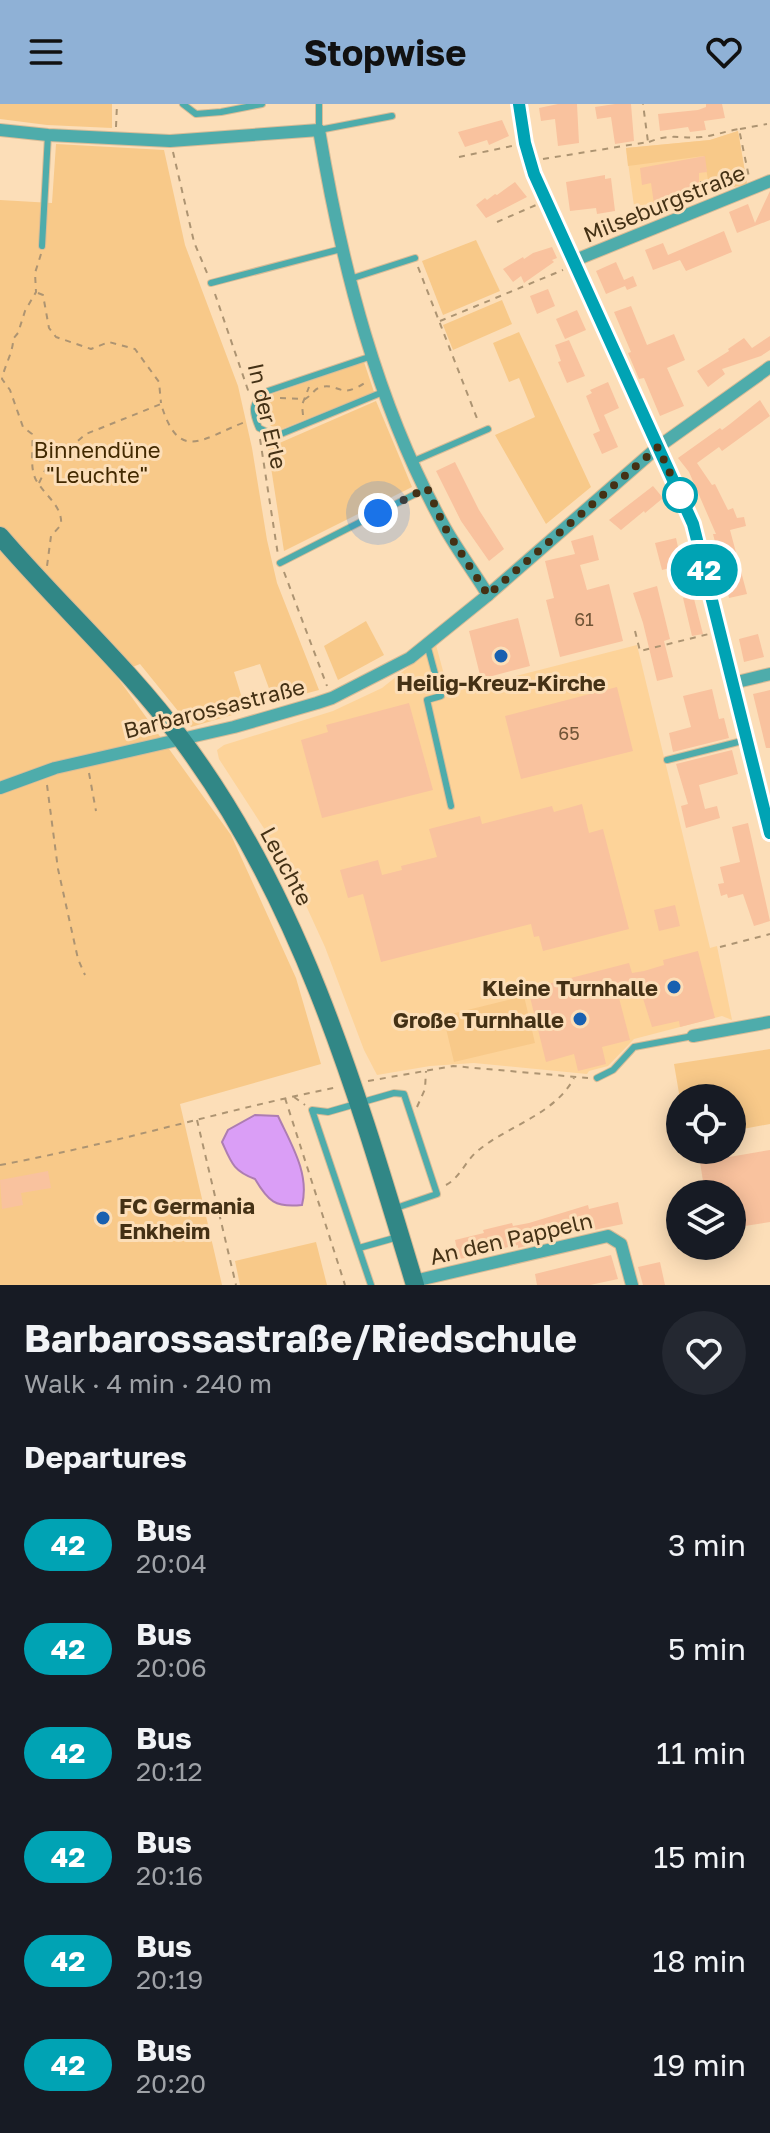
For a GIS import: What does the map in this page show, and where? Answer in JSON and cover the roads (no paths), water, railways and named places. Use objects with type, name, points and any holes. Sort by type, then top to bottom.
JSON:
[{"type":"street","points":[[519,104],[530,161],[546,201],[693,524],[770,833]]},
{"type":"street","points":[[0,130],[170,141],[319,130],[341,249],[384,391],[445,528],[488,595]]},
{"type":"street","name":"Milseburgstraße","points":[[573,261],[770,181]]},
{"type":"street","name":"Barbarossastraße","points":[[0,788],[87,760],[234,727],[332,698],[410,658],[488,595],[658,447],[770,367]]},
{"type":"street","name":"Leuchte","points":[[0,536],[182,739],[238,824],[290,921],[357,1104],[414,1283]]},
{"type":"street","points":[[733,683],[770,674]]},
{"type":"street","points":[[693,1036],[770,1022]]},
{"type":"street","name":"An den Pappeln","points":[[414,1283],[608,1236],[621,1244],[631,1285]]},
{"type":"lane","points":[[183,104],[196,114],[262,104]]},
{"type":"lane","points":[[319,104],[319,130],[392,116]]},
{"type":"lane","points":[[42,246],[48,135]]},
{"type":"lane","points":[[211,283],[341,249]]},
{"type":"lane","points":[[350,279],[415,258]]},
{"type":"lane","points":[[372,356],[268,391],[257,398],[253,408],[254,418],[259,428],[276,436],[384,391]]},
{"type":"lane","points":[[414,461],[485,430]]},
{"type":"lane","points":[[280,563],[427,488]]},
{"type":"lane","points":[[427,644],[441,696],[427,700],[451,806]]},
{"type":"lane","points":[[667,760],[746,740]]},
{"type":"lane","points":[[597,1078],[613,1070],[634,1047],[693,1036]]},
{"type":"lane","points":[[371,1285],[312,1110],[328,1112],[400,1093],[407,1099],[437,1194],[392,1210]]},
{"type":"lane","points":[[359,1248],[400,1237]]},
{"type":"place","name":"Heilig-Kreuz-Kirche","points":[[501,656]]},
{"type":"place","name":"Kleine Turnhalle","points":[[674,987]]},
{"type":"place","name":"Große Turnhalle","points":[[580,1019]]},
{"type":"place","name":"FC Germania Enkheim","points":[[103,1218]]},
{"type":"park label","name":"Binnendüne \"Leuchte\"","points":[[97,462]]}]
